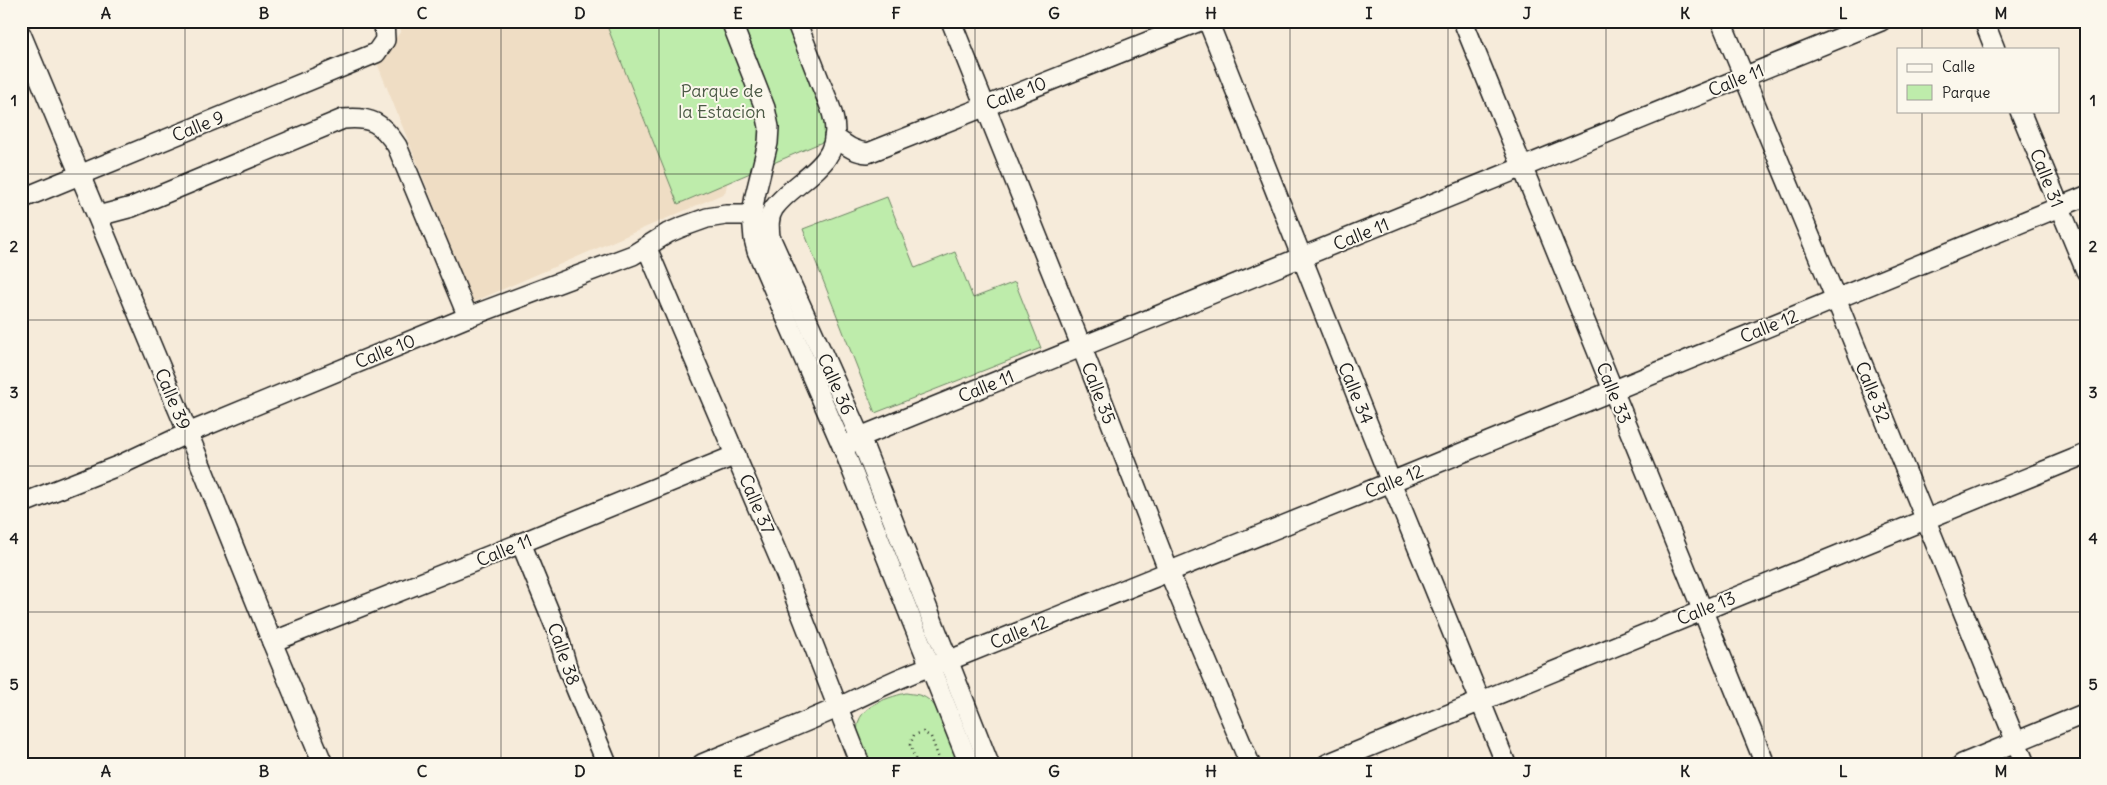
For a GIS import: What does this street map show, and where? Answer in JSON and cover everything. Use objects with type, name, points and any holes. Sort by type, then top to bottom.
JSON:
[{"type":"street","name":"Calle 9","points":[[21,199],[376,53],[386,40],[384,21]]},
{"type":"street","name":"Calle 36","points":[[731,21],[765,108],[769,127],[768,143],[754,196],[752,215],[757,251],[843,448],[969,764]]},
{"type":"street","name":"Calle 36","points":[[796,21],[835,122],[834,136],[831,149],[817,171],[773,209],[769,222],[770,237],[860,437],[990,764]]},
{"type":"street","name":"Calle 35","points":[[951,21],[1082,348],[1169,572],[1250,764]]},
{"type":"street","name":"Calle 10","points":[[834,136],[850,149],[868,153],[1200,21]]},
{"type":"street","name":"Calle 34","points":[[1208,21],[1391,482],[1506,764]]},
{"type":"street","name":"Calle 33","points":[[1463,21],[1765,764]]},
{"type":"street","name":"Calle 32","points":[[1720,21],[1836,299],[2025,764]]},
{"type":"street","name":"Calle 11","points":[[843,448],[860,437],[1881,21]]},
{"type":"street","points":[[1984,21],[1995,48]]},
{"type":"street","name":"Calle 39","points":[[21,34],[188,433],[323,764]]},
{"type":"street","name":"Calle 31","points":[[2020,112],[2086,272]]},
{"type":"street","points":[[98,216],[132,207],[344,119],[360,117],[375,122],[387,130],[397,146],[468,317]]},
{"type":"street","name":"Calle 12","points":[[702,764],[838,707],[870,691],[1391,482],[2086,196]]},
{"type":"street","name":"Calle 10","points":[[21,504],[120,465],[188,433],[468,317],[633,255],[647,248],[668,233],[708,218],[726,215],[752,215]]},
{"type":"street","name":"Calle 37","points":[[647,248],[783,567],[860,764]]},
{"type":"street","name":"Calle 13","points":[[1327,764],[2086,454]]},
{"type":"street","name":"Calle 11","points":[[272,642],[521,544],[736,455]]},
{"type":"street","name":"Calle 38","points":[[521,544],[557,631],[567,667],[608,764]]},
{"type":"street","points":[[1962,764],[2086,713]]},
{"type":"path","points":[[918,764],[910,746],[914,735],[923,732],[931,738],[941,764]]},
{"type":"shaded area","points":[[397,21],[693,21],[738,136],[725,193],[473,302],[377,63],[401,31]]},
{"type":"green space","name":"Parque de la Estacion","points":[[605,21],[796,21],[834,137],[678,204]]},
{"type":"green space","points":[[887,197],[915,268],[955,252],[973,298],[1015,282],[1041,348],[875,413],[803,229]]},
{"type":"green space","points":[[906,693],[922,696],[935,707],[946,726],[960,764],[869,764],[858,734],[860,717],[865,711],[880,701]]}]
